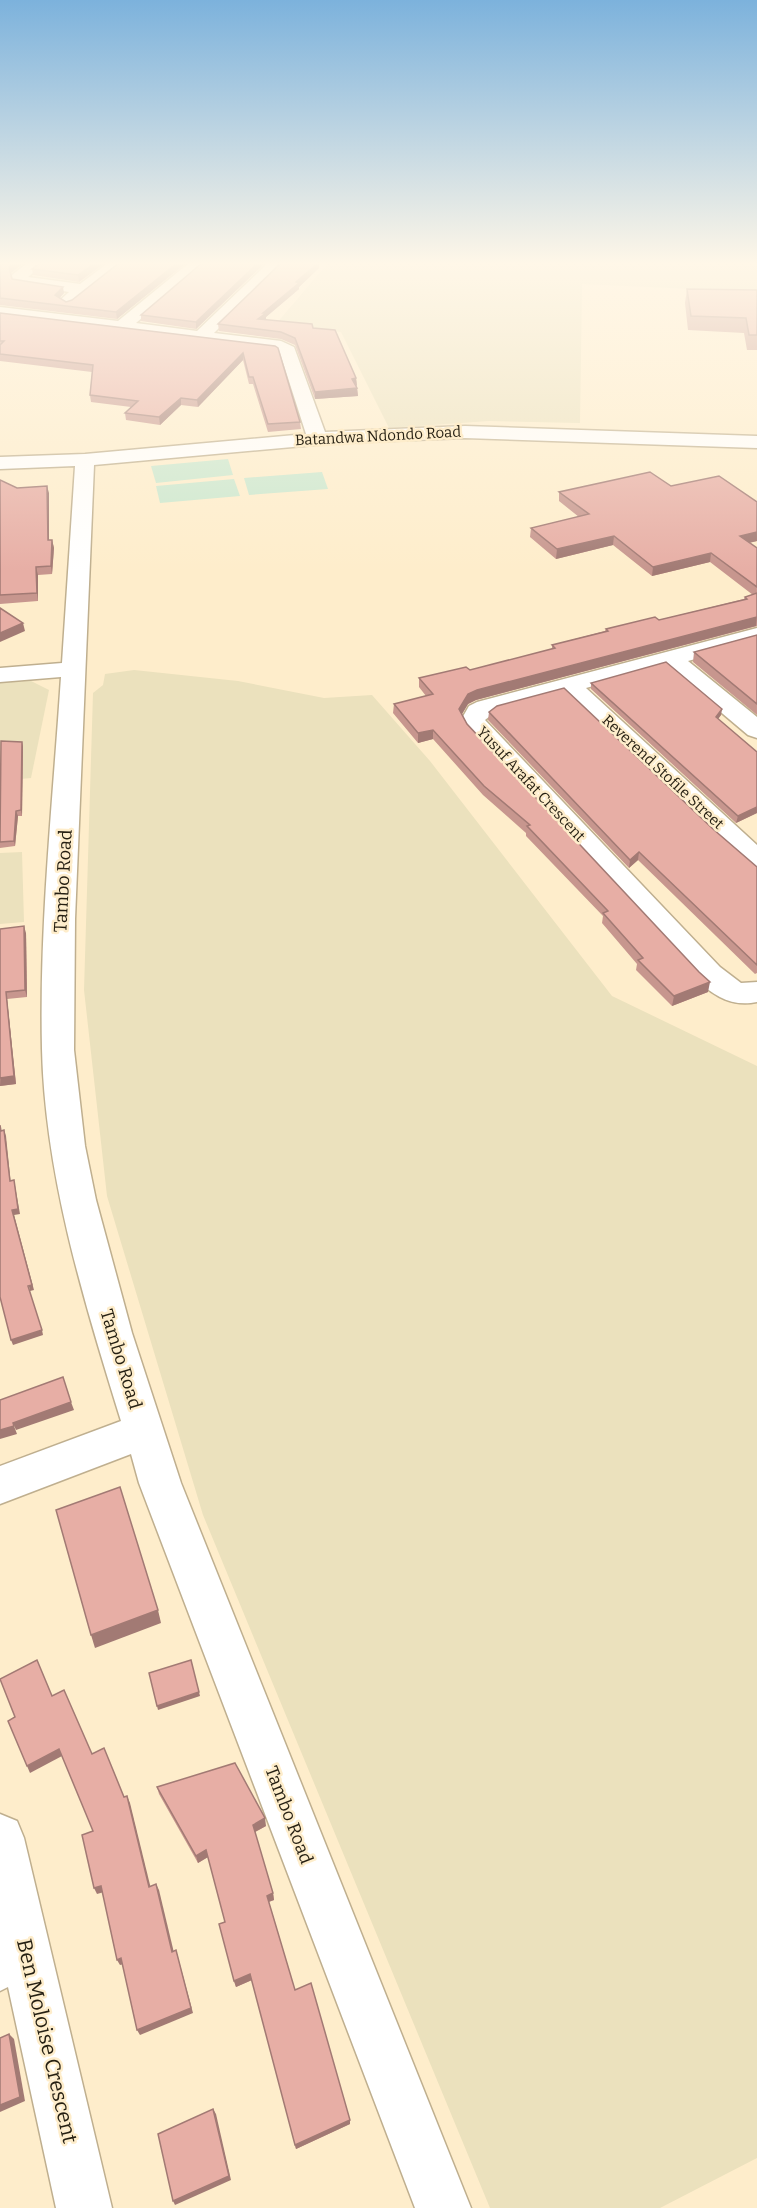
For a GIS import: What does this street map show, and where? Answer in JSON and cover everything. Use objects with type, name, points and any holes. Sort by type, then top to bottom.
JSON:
[{"type":"street","points":[[293,366],[317,438]]},
{"type":"street","name":"Batandwa Ndondo Road","points":[[0,463],[85,460],[317,438],[492,432],[757,442]]},
{"type":"street","name":"Tambo Road","points":[[85,460],[73,669],[70,769],[60,919],[59,1073],[68,1146],[78,1200],[113,1333],[160,1483],[442,2208]]},
{"type":"street","name":"Yusuf Arafat Crescent","points":[[757,635],[486,707],[478,711],[473,720],[477,727],[708,974],[730,992],[739,994],[757,992]]},
{"type":"street","points":[[669,657],[757,730]]},
{"type":"street","points":[[0,675],[73,669]]},
{"type":"street","name":"Reverend Stofile Street","points":[[568,684],[757,860]]},
{"type":"street","points":[[0,1485],[143,1431]]},
{"type":"street","name":"Ben Moloise Crescent","points":[[0,1838],[13,1959],[84,2208]]},
{"type":"green space","points":[[228,459],[233,475],[156,483],[151,466]]},
{"type":"green space","points":[[322,472],[328,489],[249,495],[244,478]]},
{"type":"green space","points":[[234,479],[240,496],[160,503],[156,486]]},
{"type":"sand","points":[[358,366],[581,366],[580,423],[489,421],[389,428]]},
{"type":"sand","points":[[134,670],[238,681],[324,698],[372,695],[430,761],[612,996],[757,1066],[757,2158],[660,2208],[490,2208],[203,1515],[107,1196],[84,990],[93,693],[103,685],[105,674]]},
{"type":"sand","points":[[31,681],[49,690],[31,778],[0,781],[0,682]]},
{"type":"sand","points":[[22,852],[24,922],[0,924],[0,853]]},
{"type":"building","points":[[93,366],[230,366],[197,400],[181,398],[159,417],[125,413],[138,401],[90,395]]},
{"type":"building","points":[[246,366],[283,366],[300,422],[268,424],[253,377],[249,377]]},
{"type":"building","points":[[305,366],[351,366],[356,378],[352,379],[357,388],[315,392]]},
{"type":"building","points":[[650,472],[671,486],[719,476],[757,502],[757,532],[740,536],[757,548],[757,587],[711,553],[653,567],[614,536],[557,549],[531,528],[589,514],[559,492]]},
{"type":"building","points":[[0,480],[17,488],[47,486],[48,540],[52,540],[51,566],[36,567],[37,593],[0,595]]},
{"type":"building","points":[[757,593],[757,617],[477,690],[468,694],[459,709],[467,724],[710,982],[674,996],[638,960],[643,958],[603,913],[608,911],[527,826],[530,825],[484,786],[433,730],[418,733],[394,704],[433,694],[419,678],[466,667],[470,670],[555,648],[552,645],[608,631],[606,629],[655,617],[659,620],[747,599],[745,597]]},
{"type":"building","points":[[0,608],[23,623],[0,633]]},
{"type":"building","points":[[757,635],[757,704],[694,652]]},
{"type":"building","points":[[666,662],[722,709],[716,717],[757,752],[757,807],[738,816],[591,683]]},
{"type":"building","points":[[564,688],[713,829],[757,867],[757,965],[639,852],[630,860],[489,712],[497,706]]},
{"type":"building","points":[[1,741],[22,742],[21,810],[16,811],[14,841],[0,842]]},
{"type":"building","points":[[24,926],[25,990],[6,992],[14,1076],[0,1078],[0,929]]},
{"type":"building","points":[[0,1125],[1,1131],[4,1130],[10,1181],[14,1180],[18,1209],[12,1210],[32,1285],[28,1286],[42,1330],[11,1340],[0,1297]]},
{"type":"building","points":[[63,1377],[71,1402],[0,1430],[0,1400]]},
{"type":"building","points":[[120,1487],[158,1610],[91,1635],[56,1510]]},
{"type":"building","points":[[37,1660],[52,1696],[64,1690],[92,1754],[104,1748],[124,1797],[127,1796],[149,1887],[156,1884],[172,1952],[176,1950],[191,2008],[137,2030],[121,1958],[117,1960],[101,1886],[94,1888],[82,1835],[93,1831],[59,1749],[27,1766],[8,1721],[15,1717],[0,1679]]},
{"type":"building","points":[[191,1660],[199,1692],[157,1706],[149,1673]]},
{"type":"building","points":[[235,1763],[265,1818],[253,1825],[273,1893],[267,1896],[295,1990],[311,1983],[350,2120],[295,2145],[250,1974],[234,1981],[219,1924],[225,1922],[206,1850],[196,1856],[157,1787]]},
{"type":"building","points":[[9,2034],[20,2097],[0,2105],[0,2038]]},
{"type":"building","points":[[213,2109],[229,2176],[173,2201],[158,2134]]}]
